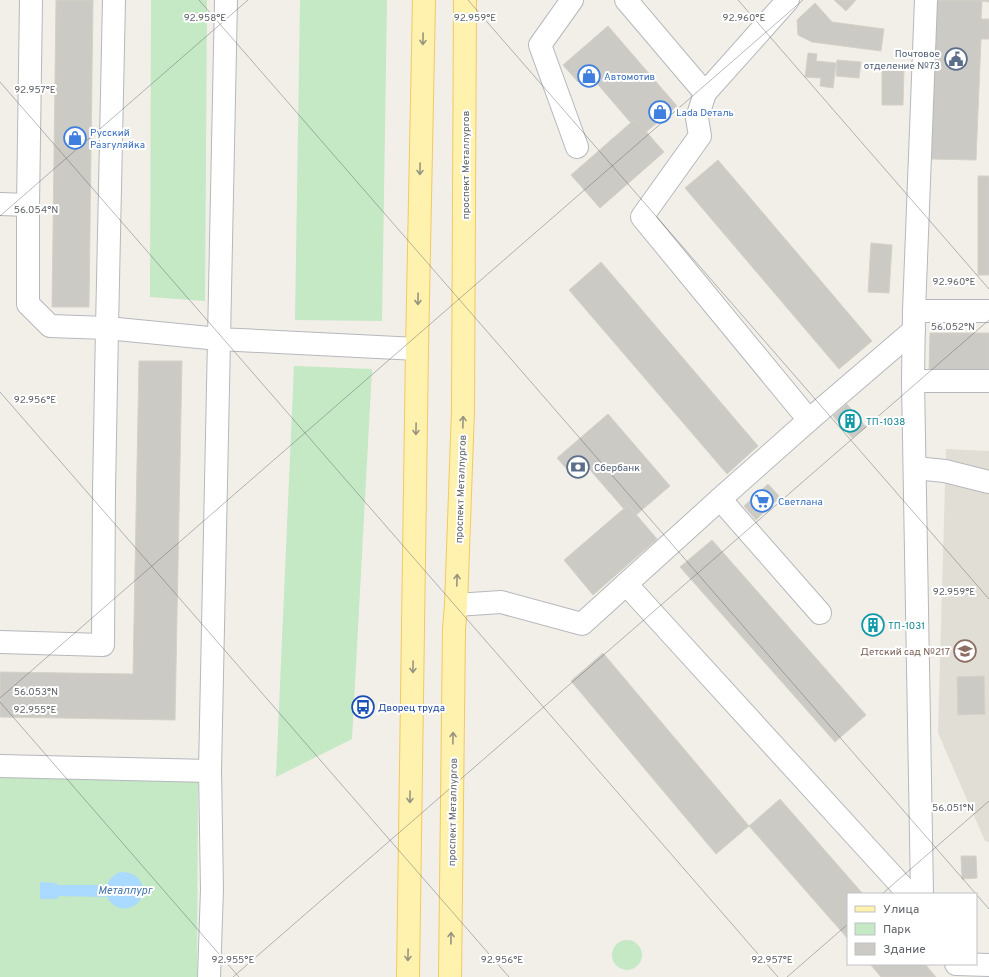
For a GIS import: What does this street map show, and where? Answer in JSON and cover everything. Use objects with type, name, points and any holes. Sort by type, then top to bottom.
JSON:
[{"type":"main road","points":[[408,977],[417,349],[424,0]]},
{"type":"main road","name":"проспект Металлургов","points":[[450,977],[454,629],[463,410],[465,0]]},
{"type":"lane","points":[[31,0],[28,304],[50,326],[107,328],[219,339],[417,349]]},
{"type":"lane","points":[[0,642],[104,645],[104,491],[114,0]]},
{"type":"lane","points":[[209,977],[212,889],[210,771],[226,0]]},
{"type":"lane","points":[[572,0],[540,45],[577,147]]},
{"type":"lane","points":[[626,0],[705,93]]},
{"type":"lane","points":[[788,0],[705,93],[698,118],[700,136],[642,217],[809,420]]},
{"type":"lane","points":[[922,893],[913,381],[926,0]]},
{"type":"lane","points":[[0,204],[28,205]]},
{"type":"lane","points":[[456,605],[501,602],[582,624],[809,420],[914,320],[989,311]]},
{"type":"lane","points":[[913,381],[989,381]]},
{"type":"lane","points":[[915,468],[945,471],[989,482]]},
{"type":"lane","points":[[720,499],[820,613]]},
{"type":"lane","points":[[626,584],[908,893]]},
{"type":"lane","points":[[0,766],[210,771]]},
{"type":"lane","points":[[954,977],[956,965]]},
{"type":"lane","points":[[977,965],[989,965]]},
{"type":"shaded area","name":"Детский сад №217","points":[[946,449],[989,451],[989,842],[985,841],[938,733]]},
{"type":"green space","points":[[151,0],[207,0],[205,301],[150,297]]},
{"type":"green space","points":[[300,0],[387,0],[382,321],[295,320]]},
{"type":"green space","points":[[294,366],[372,369],[352,739],[276,777]]},
{"type":"green space","points":[[0,777],[198,779],[197,977],[0,977]]},
{"type":"green space","points":[[627,940],[638,944],[642,955],[638,966],[627,970],[616,966],[612,955],[616,944]]},
{"type":"water","name":"Металлург","points":[[121,872],[132,874],[138,878],[142,885],[143,892],[141,899],[130,908],[117,907],[111,903],[107,897],[58,896],[58,899],[40,899],[40,882],[57,883],[57,885],[107,885],[112,877]]},
{"type":"building","points":[[56,0],[93,0],[89,307],[52,307]]},
{"type":"building","points":[[834,0],[856,0],[846,11]]},
{"type":"building","points":[[937,0],[989,0],[989,2],[982,1],[981,19],[989,19],[989,39],[981,39],[976,160],[931,159]]},
{"type":"building","points":[[815,3],[832,22],[884,29],[881,51],[812,42],[798,35],[797,20]]},
{"type":"building","points":[[608,26],[677,106],[646,132],[635,119],[631,123],[588,73],[578,82],[563,65]]},
{"type":"building","points":[[808,53],[817,54],[816,61],[836,63],[833,88],[820,86],[821,78],[805,77]]},
{"type":"building","points":[[837,60],[861,62],[859,78],[836,76]]},
{"type":"building","points":[[882,67],[904,67],[903,105],[882,105]]},
{"type":"building","points":[[635,119],[664,152],[600,208],[571,175]]},
{"type":"building","points":[[718,160],[872,341],[839,369],[685,188]]},
{"type":"building","points":[[978,176],[989,176],[989,275],[978,275]]},
{"type":"building","points":[[871,243],[892,245],[889,293],[868,292]]},
{"type":"building","points":[[601,262],[758,446],[727,474],[569,290]]},
{"type":"building","points":[[930,333],[989,333],[989,372],[929,371]]},
{"type":"building","points":[[139,361],[182,361],[175,720],[0,717],[0,672],[133,674]]},
{"type":"building","name":"ТП-1038","points":[[847,404],[866,427],[852,438],[833,416]]},
{"type":"building","points":[[608,414],[670,486],[636,515],[628,505],[624,509],[584,463],[571,474],[557,458]]},
{"type":"building","name":"Светлана","points":[[768,484],[780,497],[756,520],[744,506]]},
{"type":"building","points":[[628,505],[657,539],[593,595],[564,560]]},
{"type":"building","points":[[712,540],[866,715],[835,742],[680,567]]},
{"type":"building","name":"ТП-1031","points":[[882,616],[882,633],[865,634],[865,617]]},
{"type":"building","points":[[603,653],[749,826],[716,854],[571,681]]},
{"type":"building","points":[[984,676],[985,714],[958,715],[957,677]]},
{"type":"building","points":[[780,799],[862,893],[847,893],[847,938],[749,826]]},
{"type":"building","points":[[961,856],[976,856],[977,878],[962,879]]},
{"type":"building","points":[[871,965],[926,965],[936,977],[881,977]]},
{"type":"place","name":"Почтовое отделение №73","points":[[956,59]]},
{"type":"place","name":"Автомотив","points":[[589,76]]},
{"type":"place","name":"Lada Dеталь","points":[[660,112]]},
{"type":"place","name":"Русский Разгуляйка","points":[[75,138]]},
{"type":"place","name":"ТП-1038","points":[[850,421]]},
{"type":"place","name":"Сбербанк","points":[[578,467]]},
{"type":"place","name":"Светлана","points":[[762,501]]},
{"type":"place","name":"ТП-1031","points":[[873,625]]},
{"type":"place","name":"Детский сад №217","points":[[965,651]]},
{"type":"place","name":"Дворец труда","points":[[363,707]]}]
